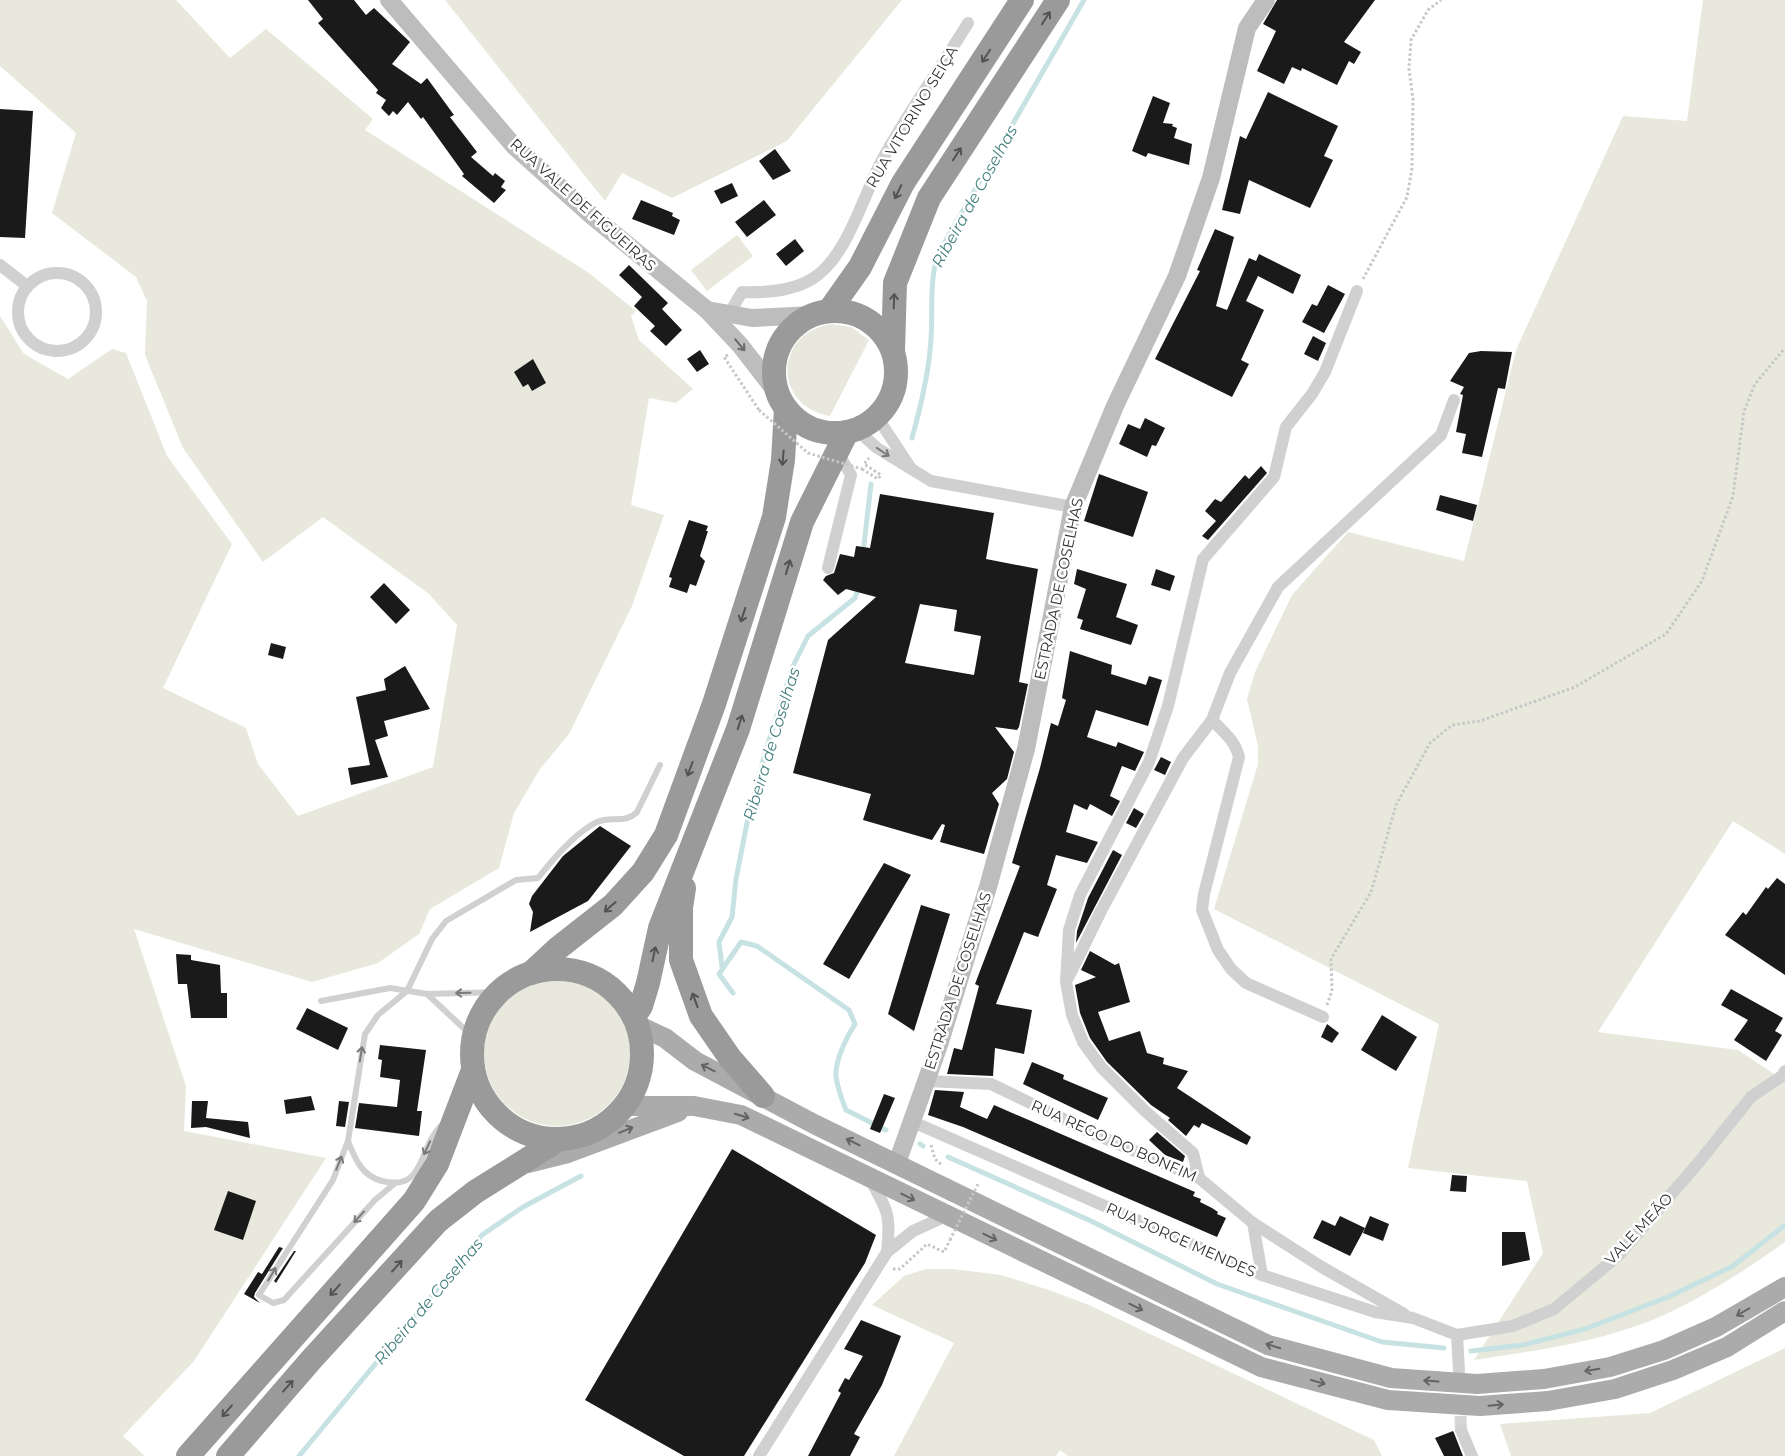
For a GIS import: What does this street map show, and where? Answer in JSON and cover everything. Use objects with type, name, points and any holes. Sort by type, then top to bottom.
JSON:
[{"type":"highway","points":[[821,313],[860,267],[903,183],[1022,0]]},
{"type":"highway","points":[[636,1021],[648,983],[660,928],[738,729],[802,522],[847,438],[877,417],[888,403],[895,386],[897,368],[893,350],[895,283],[929,198],[1058,0]]},
{"type":"highway","points":[[188,1456],[414,1201],[437,1164],[458,1112],[473,1070],[473,1037],[487,1005],[499,992],[514,981],[531,973],[613,905],[644,872],[666,835],[714,704],[774,517],[783,460],[782,402],[774,376],[776,356],[783,339],[796,324],[821,313],[849,312],[868,320],[883,333],[893,350]]},
{"type":"highway","points":[[782,402],[798,422],[814,430],[847,438]]},
{"type":"highway","points":[[691,849],[681,908],[681,960],[701,1016],[730,1058],[763,1096]]},
{"type":"highway","points":[[228,1456],[311,1360],[438,1221],[474,1192],[514,1166],[558,1140],[583,1135],[606,1124],[625,1106],[635,1088],[641,1067],[642,1046],[636,1021],[616,992],[591,976],[561,969],[531,973]]},
{"type":"highway","points":[[473,1070],[483,1098],[503,1121],[529,1135],[558,1140]]},
{"type":"main road","points":[[636,1021],[665,1038],[695,1061],[814,1124],[1268,1345],[1390,1378],[1478,1384],[1544,1379],[1610,1367],[1664,1350],[1716,1327],[1785,1287]]},
{"type":"main road","points":[[625,1106],[694,1106],[741,1115],[1261,1367],[1388,1400],[1480,1406],[1548,1401],[1615,1389],[1673,1370],[1727,1347],[1785,1312]]},
{"type":"main road","points":[[514,1166],[568,1153],[694,1106]]},
{"type":"street","name":"RUA VALE DE FIGUEIRAS","points":[[389,0],[514,146],[590,215],[707,310],[740,345],[782,402]]},
{"type":"street","name":"ESTRADA DE COSELHAS","points":[[897,1163],[913,1122],[988,887],[1026,749],[1073,507],[1115,406],[1178,276],[1211,178],[1247,28],[1266,0]]},
{"type":"street","name":"RUA VITORINO SEIÇA","points":[[729,314],[742,292],[762,292],[791,287],[812,279],[828,265],[840,250],[882,161],[968,23]]},
{"type":"street","points":[[0,265],[27,286]]},
{"type":"street","points":[[62,272],[75,276],[93,294],[97,307],[92,332],[83,342],[72,348],[59,351],[46,350],[34,344],[25,335],[20,323],[18,310],[21,297],[27,286],[37,278],[49,273],[62,272]]},
{"type":"street","points":[[1199,1178],[1193,1153],[1100,1067],[1083,1042],[1072,1015],[1066,982],[1068,930],[1080,895],[1149,762],[1168,706],[1203,559],[1274,477],[1286,427],[1312,394],[1325,372],[1357,291]]},
{"type":"street","name":"RUA VALE DE FIGUEIRAS","points":[[707,310],[752,318],[821,313]]},
{"type":"street","points":[[1066,982],[1100,911],[1183,758],[1212,720],[1230,673],[1278,587],[1441,435],[1454,400]]},
{"type":"street","points":[[877,417],[912,471]]},
{"type":"street","points":[[828,568],[850,475],[847,438],[877,448],[931,481],[1073,507]]},
{"type":"street","points":[[1212,720],[1231,739],[1236,747],[1239,758],[1204,894],[1202,910],[1218,950],[1231,969],[1246,983],[1323,1017]]},
{"type":"street","name":"VALE MEÃO","points":[[1457,1336],[1512,1326],[1554,1309],[1619,1255],[1699,1162],[1751,1097],[1782,1076],[1785,1071]]},
{"type":"street","name":"RUA REGO DO BONFIM","points":[[926,1081],[991,1084],[1098,1136],[1199,1178],[1253,1223],[1320,1266],[1413,1318]]},
{"type":"street","name":"RUA JORGE MENDES","points":[[913,1122],[1262,1275],[1374,1312],[1413,1318],[1457,1336]]},
{"type":"street","points":[[870,1178],[888,1211],[887,1252]]},
{"type":"street","points":[[759,1456],[887,1252],[913,1231],[946,1216]]},
{"type":"street","points":[[1253,1223],[1262,1275]]},
{"type":"street","points":[[1457,1336],[1459,1371]]},
{"type":"street","points":[[1461,1430],[1472,1456]]},
{"type":"lane","points":[[394,1184],[374,1200],[284,1300],[273,1303],[259,1295],[333,1180],[348,1141],[364,1034],[378,1015],[407,991],[432,939],[446,921],[516,880],[538,878],[556,856],[591,825],[609,819],[633,817],[660,765]]},
{"type":"lane","points":[[321,1001],[390,988],[427,994],[499,992]]},
{"type":"lane","points":[[427,994],[473,1037]]},
{"type":"lane","points":[[348,1141],[356,1162],[372,1178],[394,1184],[403,1183],[416,1171],[437,1129],[458,1112]]},
{"type":"path","points":[[1357,291],[1407,197],[1412,168],[1413,99],[1409,69],[1411,40],[1428,10],[1441,0]]},
{"type":"path","points":[[1323,1017],[1332,991],[1331,959],[1371,892],[1396,805],[1430,742],[1452,725],[1480,721],[1575,687],[1666,634],[1702,580],[1734,496],[1744,411],[1755,384],[1785,348]]},
{"type":"path","points":[[731,368],[759,410],[808,454],[862,469],[878,479],[881,475],[870,467]]},
{"type":"path","points":[[932,1131],[931,1150],[935,1160],[943,1166]]},
{"type":"path","points":[[900,1269],[927,1244],[944,1252],[978,1184]]},
{"type":"shaded area","points":[[0,0],[176,0],[230,58],[266,29],[373,119],[365,130],[589,273],[636,311],[631,316],[639,340],[693,389],[676,403],[649,398],[631,505],[664,515],[632,606],[569,734],[540,769],[514,813],[499,868],[430,909],[419,934],[378,963],[312,982],[134,929],[186,1086],[184,1131],[326,1158],[194,1361],[123,1436],[145,1456],[0,1456],[0,316],[24,354],[68,379],[112,349],[126,353],[167,456],[232,544],[163,688],[246,728],[258,764],[298,816],[433,767],[457,625],[429,594],[323,517],[263,562],[183,448],[145,355],[147,301],[136,277],[52,213],[76,133],[0,66]]},
{"type":"shaded area","points":[[445,0],[902,0],[787,141],[672,198],[622,173],[605,201]]},
{"type":"shaded area","points":[[1703,0],[1785,0],[1785,854],[1733,821],[1598,1032],[1738,1050],[1785,1081],[1785,1242],[1720,1285],[1668,1313],[1629,1329],[1541,1350],[1474,1360],[1543,1253],[1527,1181],[1408,1168],[1439,1024],[1214,909],[1258,764],[1258,746],[1247,699],[1255,672],[1292,595],[1348,532],[1464,561],[1516,350],[1623,116],[1687,121]]},
{"type":"shaded area","points":[[737,235],[753,256],[707,291],[691,270]]},
{"type":"shaded area","points":[[832,324],[851,327],[869,340],[830,416],[811,410],[798,399],[790,385],[788,369],[791,354],[799,340],[813,330]]},
{"type":"shaded area","points":[[557,980],[585,985],[609,1001],[625,1025],[630,1053],[625,1081],[609,1105],[585,1121],[557,1126],[529,1121],[505,1105],[489,1081],[484,1053],[489,1025],[505,1001],[529,985]]},
{"type":"shaded area","points":[[926,1269],[952,1269],[1001,1275],[1089,1305],[1374,1440],[1382,1456],[1068,1456],[1060,1450],[1056,1456],[894,1456],[954,1343],[872,1305],[904,1276]]},
{"type":"shaded area","points":[[1785,1348],[1785,1456],[1511,1456],[1500,1424],[1650,1413]]},
{"type":"building","points":[[308,0],[354,0],[366,15],[374,8],[410,42],[392,64],[421,84],[427,78],[454,115],[450,117],[477,152],[471,157],[493,176],[495,173],[505,181],[501,187],[506,190],[494,203],[462,176],[464,174],[423,117],[421,119],[408,102],[397,115],[393,111],[389,116],[381,108],[386,100],[376,93],[378,90],[318,23],[323,19]]},
{"type":"building","points":[[1277,0],[1375,0],[1344,42],[1361,52],[1354,64],[1349,61],[1337,85],[1302,68],[1301,71],[1292,67],[1284,84],[1257,71],[1276,31],[1263,24]]},
{"type":"building","points":[[1268,92],[1338,126],[1324,156],[1333,160],[1310,208],[1249,180],[1240,214],[1222,210],[1240,136],[1246,139]]},
{"type":"building","points":[[1153,96],[1170,103],[1163,123],[1173,124],[1172,126],[1177,128],[1174,138],[1192,144],[1189,165],[1148,153],[1146,157],[1132,151]]},
{"type":"building","points":[[0,109],[33,111],[25,238],[0,237]]},
{"type":"building","points":[[775,149],[791,171],[773,180],[759,161]]},
{"type":"building","points":[[732,183],[738,196],[721,204],[714,191]]},
{"type":"building","points":[[641,200],[673,213],[672,216],[680,220],[674,235],[632,219]]},
{"type":"building","points":[[764,200],[776,215],[747,237],[735,222]]},
{"type":"building","points":[[1215,229],[1234,237],[1216,306],[1227,310],[1249,258],[1256,261],[1259,254],[1301,275],[1293,294],[1258,276],[1246,301],[1264,310],[1241,360],[1249,364],[1232,397],[1155,359],[1200,271],[1197,270]]},
{"type":"building","points":[[795,239],[804,251],[786,266],[776,254]]},
{"type":"building","points":[[629,265],[668,303],[662,309],[682,330],[666,346],[650,331],[655,326],[634,306],[642,297],[619,275]]},
{"type":"building","points":[[1328,285],[1345,294],[1324,333],[1302,322],[1312,304],[1317,306]]},
{"type":"building","points":[[1313,336],[1326,343],[1318,361],[1304,354]]},
{"type":"building","points":[[700,350],[709,364],[697,372],[687,359]]},
{"type":"building","points":[[1481,351],[1512,352],[1505,389],[1498,388],[1482,457],[1462,453],[1466,434],[1456,432],[1463,395],[1460,394],[1464,387],[1450,381],[1469,353]]},
{"type":"building","points":[[533,359],[546,383],[532,391],[528,384],[523,387],[514,372]]},
{"type":"building","points":[[1145,418],[1165,428],[1156,446],[1152,445],[1147,457],[1119,444],[1128,424],[1140,429]]},
{"type":"building","points":[[1261,466],[1267,473],[1208,540],[1202,536],[1216,521],[1205,511],[1215,499],[1221,502],[1245,475],[1249,479]]},
{"type":"building","points":[[1099,474],[1148,492],[1133,537],[1084,521]]},
{"type":"building","points":[[880,494],[994,513],[986,559],[1038,569],[1019,682],[1028,684],[1019,727],[1017,730],[995,727],[1014,752],[1007,779],[992,793],[999,804],[984,854],[940,842],[945,825],[942,824],[932,840],[863,820],[871,794],[793,773],[828,640],[876,597],[846,589],[838,595],[823,580],[826,576],[834,573],[840,554],[854,557],[856,546],[870,548]],"holes":[[[920,604],[957,610],[954,631],[981,636],[974,675],[905,663]]]},
{"type":"building","points":[[1440,495],[1477,505],[1473,521],[1436,510]]},
{"type":"building","points":[[689,520],[708,526],[706,531],[708,531],[700,556],[705,561],[696,586],[690,584],[687,593],[669,587],[672,578],[669,577]]},
{"type":"building","points":[[1077,569],[1127,584],[1116,617],[1138,625],[1131,645],[1080,629],[1083,620],[1077,618],[1086,589],[1074,584]]},
{"type":"building","points":[[1156,569],[1175,576],[1170,591],[1151,585]]},
{"type":"building","points":[[384,583],[410,610],[396,624],[370,597]]},
{"type":"building","points":[[271,643],[286,647],[283,659],[268,655]]},
{"type":"building","points":[[1070,651],[1112,665],[1111,674],[1146,685],[1149,676],[1162,680],[1148,726],[1096,710],[1087,737],[1116,747],[1118,742],[1144,752],[1135,771],[1122,766],[1110,796],[1120,801],[1112,816],[1090,804],[1087,810],[1074,804],[1066,832],[1098,842],[1087,863],[1056,855],[1047,885],[1057,889],[1038,937],[1024,932],[996,1004],[1032,1010],[1024,1054],[995,1048],[993,1076],[947,1074],[954,1048],[962,1050],[979,986],[975,984],[1020,866],[1012,863],[1051,723],[1058,726],[1066,700],[1062,698]]},
{"type":"building","points":[[405,666],[430,709],[384,721],[388,736],[375,740],[388,777],[351,785],[348,768],[370,765],[356,697],[386,690],[384,679]]},
{"type":"building","points":[[1161,757],[1171,762],[1165,775],[1154,770]]},
{"type":"building","points":[[1134,808],[1144,814],[1136,828],[1126,823]]},
{"type":"building","points":[[600,826],[631,846],[588,901],[530,932],[533,912],[529,904],[532,896],[563,856]]},
{"type":"building","points":[[1113,850],[1122,855],[1076,943],[1077,931],[1088,898]]},
{"type":"building","points":[[884,863],[911,875],[849,979],[823,964]]},
{"type":"building","points":[[1777,878],[1785,884],[1785,975],[1725,935],[1743,912],[1746,915],[1766,887],[1768,889]]},
{"type":"building","points":[[921,905],[950,914],[914,1031],[888,1014]]},
{"type":"building","points":[[1090,951],[1115,965],[1119,963],[1130,1002],[1098,1012],[1109,1041],[1140,1031],[1147,1053],[1164,1058],[1163,1064],[1188,1071],[1177,1088],[1251,1137],[1247,1145],[1202,1123],[1199,1128],[1194,1125],[1186,1136],[1168,1120],[1170,1118],[1151,1105],[1107,1062],[1090,1038],[1080,1013],[1075,985],[1096,977],[1081,970]]},
{"type":"building","points":[[176,954],[191,955],[191,960],[220,965],[221,993],[227,993],[227,1018],[191,1018],[187,984],[178,984]]},
{"type":"building","points":[[1731,989],[1783,1018],[1775,1031],[1782,1035],[1766,1061],[1734,1040],[1748,1020],[1721,1005]]},
{"type":"building","points":[[307,1008],[348,1028],[338,1050],[296,1029]]},
{"type":"building","points":[[1382,1015],[1417,1037],[1396,1071],[1361,1050]]},
{"type":"building","points":[[1327,1024],[1339,1033],[1332,1043],[1321,1037]]},
{"type":"building","points":[[380,1045],[426,1050],[417,1111],[422,1111],[419,1136],[355,1128],[359,1103],[397,1107],[400,1080],[380,1077],[382,1060],[378,1059]]},
{"type":"building","points":[[1032,1062],[1064,1075],[1063,1079],[1108,1098],[1098,1120],[1023,1084]]},
{"type":"building","points":[[935,1090],[964,1092],[960,1107],[987,1119],[994,1105],[1195,1192],[1193,1196],[1201,1199],[1200,1202],[1226,1218],[1217,1237],[963,1127],[928,1115]]},
{"type":"building","points":[[884,1094],[895,1098],[880,1133],[870,1129]]},
{"type":"building","points":[[311,1096],[315,1110],[286,1114],[284,1100]]},
{"type":"building","points":[[192,1101],[208,1101],[206,1118],[248,1122],[250,1138],[206,1127],[191,1128]]},
{"type":"building","points":[[339,1101],[349,1102],[345,1127],[336,1126]]},
{"type":"building","points":[[1157,1132],[1185,1156],[1183,1162],[1165,1155],[1149,1140]]},
{"type":"building","points":[[732,1149],[876,1235],[865,1263],[744,1456],[684,1456],[585,1400]]},
{"type":"building","points":[[1452,1175],[1467,1176],[1466,1192],[1450,1191]]},
{"type":"building","points":[[228,1191],[256,1201],[243,1240],[214,1230]]},
{"type":"building","points":[[1340,1216],[1365,1228],[1350,1256],[1313,1238],[1322,1220],[1335,1226]]},
{"type":"building","points":[[1370,1216],[1389,1224],[1383,1241],[1363,1233]]},
{"type":"building","points":[[1502,1232],[1525,1232],[1530,1260],[1502,1266]]},
{"type":"building","points":[[279,1247],[283,1248],[255,1293],[254,1297],[260,1303],[244,1294],[258,1272],[262,1274]]},
{"type":"building","points":[[294,1251],[296,1251],[276,1283],[274,1281]]},
{"type":"building","points":[[861,1320],[901,1336],[882,1385],[854,1434],[860,1437],[850,1456],[808,1456],[841,1393],[838,1391],[845,1378],[849,1380],[863,1356],[844,1349]]},
{"type":"building","points":[[1453,1431],[1463,1456],[1444,1456],[1435,1438]]},
{"type":"waterway","name":"Ribeira de Coselhas","points":[[912,438],[928,364],[931,339],[932,286],[938,254],[1084,0]]},
{"type":"waterway","name":"Ribeira de Coselhas","points":[[863,553],[871,484]]},
{"type":"waterway","name":"Ribeira de Coselhas","points":[[722,967],[719,942],[732,917],[736,879],[747,823],[765,753],[792,668],[808,636],[855,598],[859,586]]},
{"type":"waterway","points":[[733,993],[719,974],[741,942],[757,946],[849,1010],[855,1024],[839,1056],[836,1070],[837,1085],[846,1110],[886,1130]]},
{"type":"waterway","points":[[948,1157],[1091,1221],[1217,1284],[1382,1342],[1444,1348]]},
{"type":"waterway","name":"Ribeira de Coselhas","points":[[299,1456],[482,1235],[523,1207],[581,1176]]},
{"type":"waterway","points":[[1471,1351],[1523,1345],[1585,1329],[1668,1297],[1733,1266],[1785,1225]]},
{"type":"tunnel","points":[[1460,1398],[1461,1430]]}]
